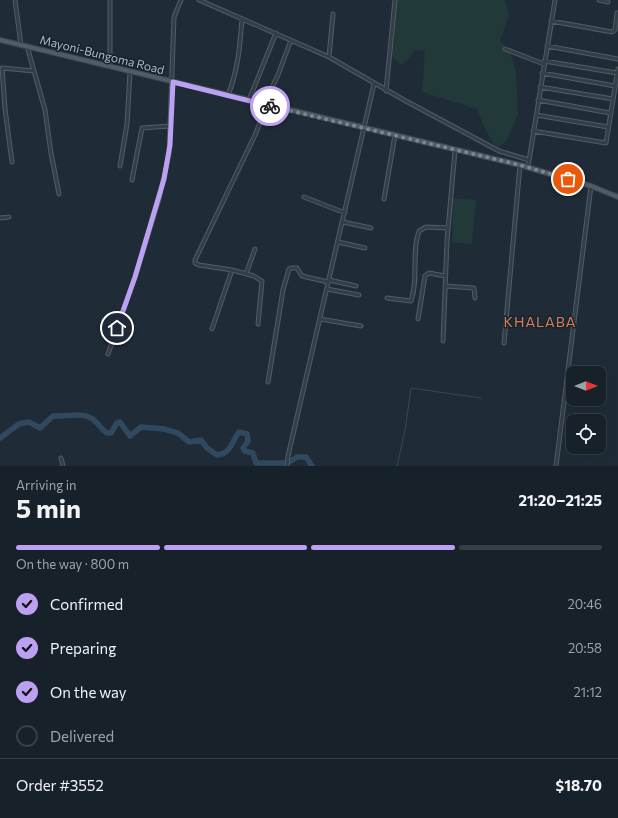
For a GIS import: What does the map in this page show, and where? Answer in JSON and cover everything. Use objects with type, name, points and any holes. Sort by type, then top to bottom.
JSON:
[{"type":"main road","name":"Mayoni-Bungoma Road","points":[[0,40],[528,167],[591,186],[618,197]]},
{"type":"street","points":[[15,0],[21,45]]},
{"type":"street","points":[[110,0],[110,66]]},
{"type":"street","points":[[108,354],[135,277],[159,199],[169,154],[173,82],[174,18],[181,0]]},
{"type":"street","points":[[200,0],[329,57],[386,91],[499,151],[529,160]]},
{"type":"street","points":[[386,91],[395,0]]},
{"type":"street","points":[[528,167],[555,0]]},
{"type":"street","points":[[599,0],[608,2]]},
{"type":"street","points":[[551,21],[612,32],[615,30],[617,12]]},
{"type":"street","points":[[329,57],[333,14]]},
{"type":"street","points":[[228,95],[232,86],[239,53],[242,19]]},
{"type":"street","points":[[249,100],[264,67],[276,33]]},
{"type":"street","points":[[258,324],[262,281],[258,278],[232,270],[199,265],[195,263],[195,260],[255,135],[291,40]]},
{"type":"street","points":[[27,46],[45,110],[59,194]]},
{"type":"street","points":[[547,46],[618,59]]},
{"type":"street","points":[[505,49],[544,62],[617,73]]},
{"type":"street","points":[[12,162],[5,109],[2,68],[34,71]]},
{"type":"street","points":[[533,131],[605,143],[618,69]]},
{"type":"street","points":[[120,166],[127,124],[130,72]]},
{"type":"street","points":[[542,74],[615,86]]},
{"type":"street","points":[[288,466],[288,456],[374,84]]},
{"type":"street","points":[[540,87],[613,99]]},
{"type":"street","points":[[538,100],[610,113]]},
{"type":"street","points":[[536,115],[608,127]]},
{"type":"street","points":[[132,180],[142,127],[170,126]]},
{"type":"street","points":[[384,199],[395,135]]},
{"type":"street","points":[[443,341],[448,228],[455,150]]},
{"type":"street","points":[[504,343],[520,165]]},
{"type":"street","points":[[556,466],[591,186]]},
{"type":"street","points":[[304,197],[345,213]]},
{"type":"street","points":[[0,218],[9,217]]},
{"type":"street","points":[[343,222],[371,228]]},
{"type":"street","points":[[387,298],[411,301],[416,269],[416,240],[419,231],[426,227],[448,228]]},
{"type":"street","points":[[338,242],[365,248]]},
{"type":"street","points":[[246,274],[255,249]]},
{"type":"street","points":[[268,382],[283,290],[289,270],[291,268],[297,268],[302,276],[356,286]]},
{"type":"street","points":[[212,329],[232,270]]},
{"type":"street","points":[[418,319],[425,276],[429,273],[446,276]]},
{"type":"street","points":[[445,286],[474,288],[475,298]]},
{"type":"street","points":[[327,290],[359,295]]},
{"type":"street","points":[[320,319],[361,326]]},
{"type":"street","points":[[61,458],[63,466]]},
{"type":"green space","points":[[398,0],[505,0],[509,16],[500,41],[510,51],[516,72],[518,114],[507,140],[497,149],[486,131],[477,109],[422,92],[425,51],[415,50],[408,60],[401,65],[390,55]]},
{"type":"green space","points":[[453,198],[476,200],[472,244],[452,242]]},
{"type":"waterway","points":[[397,466],[405,430],[411,388],[481,398]]},
{"type":"waterway","points":[[0,438],[19,424],[29,422],[40,428],[53,416],[82,415],[87,416],[98,423],[107,433],[111,433],[117,423],[120,422],[130,436],[141,427],[164,429],[178,433],[189,442],[201,440],[207,448],[217,455],[226,452],[239,432],[247,434],[248,441],[243,448],[245,451],[253,453],[256,463],[285,463]]},
{"type":"waterway","points":[[291,461],[297,457],[306,457],[312,466]]},
{"type":"way so far","points":[[270,106],[322,117],[520,165],[568,179]]},
{"type":"district","name":"KHALABA","points":[[540,322]]},
{"type":"route","points":[[117,328],[135,277],[164,179],[170,145],[173,82],[203,88],[270,106]]}]
